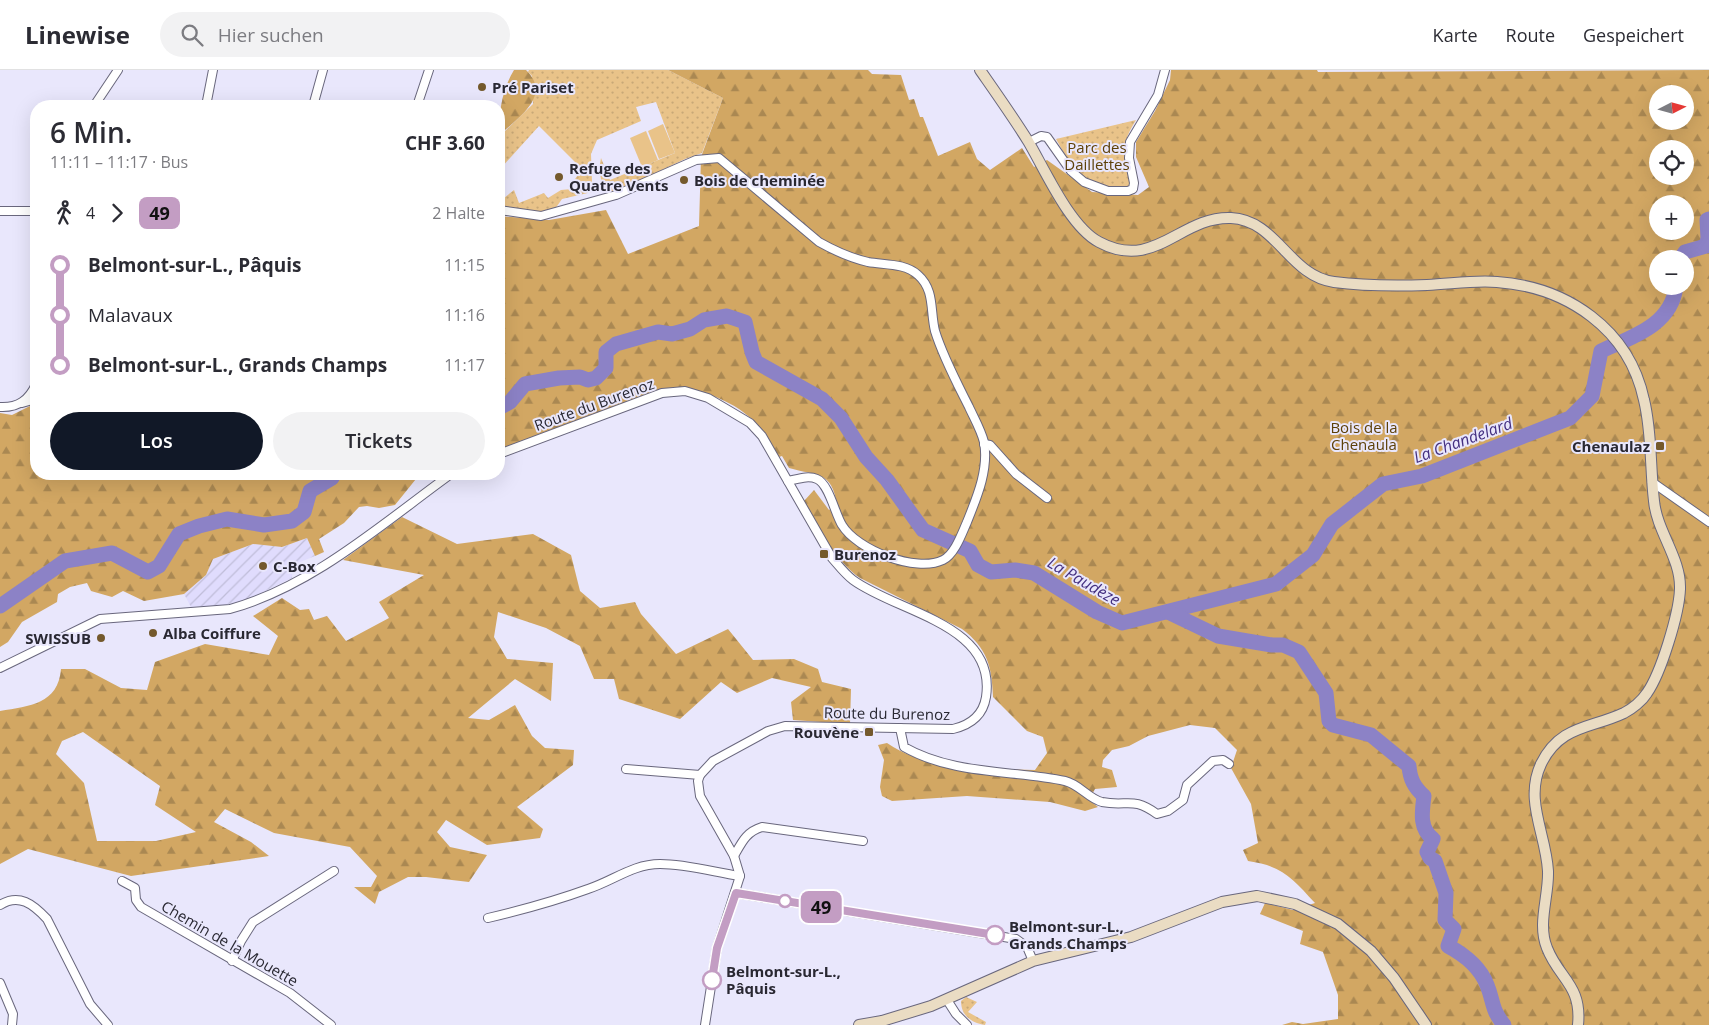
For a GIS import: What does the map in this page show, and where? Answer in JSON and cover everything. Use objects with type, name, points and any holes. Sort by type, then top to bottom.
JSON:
[{"type":"street","points":[[98,100],[118,70]]},
{"type":"street","points":[[207,100],[213,70]]},
{"type":"street","points":[[315,100],[323,70]]},
{"type":"street","points":[[419,100],[429,70]]},
{"type":"street","points":[[980,70],[1028,142],[1083,231],[1109,247],[1129,251],[1148,250],[1211,221],[1231,218],[1245,220],[1265,230],[1308,273],[1333,282],[1391,284],[1494,281],[1521,285],[1557,295],[1585,311],[1609,331],[1620,344],[1636,374],[1643,395],[1657,522],[1678,569],[1680,591],[1674,619],[1654,682],[1645,697],[1627,712],[1573,730],[1554,744],[1540,765],[1533,791],[1537,821],[1547,856],[1548,876],[1542,926],[1546,946],[1568,980],[1577,999],[1578,1025]]},
{"type":"street","points":[[1028,142],[1038,137],[1047,137],[1077,177],[1097,188],[1128,191],[1133,189],[1134,183],[1129,158],[1130,142],[1158,95],[1165,70]]},
{"type":"street","points":[[505,211],[541,216],[616,195],[696,160],[719,158],[819,242],[835,252],[868,262],[908,268],[924,281],[930,293],[935,330],[984,444],[983,473],[977,496],[962,535],[950,554],[945,559],[935,562],[892,560],[842,527],[827,489],[819,480],[807,477],[788,481]]},
{"type":"street","points":[[0,211],[30,211]]},
{"type":"street","name":"Route du Burenoz","points":[[505,452],[662,393],[685,391],[708,398],[750,423],[762,436],[832,558],[842,571],[869,589],[952,630],[975,650],[984,665],[987,679],[985,706],[967,725],[953,729],[785,726],[768,731],[713,761],[700,775]]},
{"type":"street","points":[[22,403],[30,392]]},
{"type":"street","points":[[0,407],[9,408],[30,401]]},
{"type":"street","points":[[984,444],[990,445],[1016,474],[1047,498]]},
{"type":"street","points":[[0,668],[100,619],[230,609],[250,604],[291,585],[332,560],[443,480]]},
{"type":"street","points":[[1652,482],[1709,522]]},
{"type":"street","points":[[900,728],[904,747],[922,757],[985,771],[1068,782],[1101,802],[1142,803],[1157,814],[1168,811],[1183,800],[1187,785],[1213,761],[1223,760],[1229,764]]},
{"type":"street","points":[[626,769],[700,775],[698,781],[700,796],[734,856],[740,876],[717,948],[706,1025]]},
{"type":"street","points":[[734,856],[744,838],[751,831],[762,827],[863,841]]},
{"type":"street","points":[[488,918],[529,908],[589,889],[611,881],[625,871],[641,867],[660,864],[740,876]]},
{"type":"street","points":[[232,961],[240,941],[253,922],[334,872]]},
{"type":"street","name":"Chemin de la Mouette","points":[[122,881],[135,888],[136,900],[141,907],[290,993],[331,1025]]},
{"type":"street","points":[[736,893],[1016,939],[1027,946],[1033,961]]},
{"type":"street","points":[[859,1025],[908,1014],[948,1000],[1033,961],[1131,937],[1222,902],[1257,896],[1276,899],[1312,910],[1338,924],[1371,951],[1394,978],[1426,1025]]},
{"type":"street","points":[[0,905],[9,900],[24,900],[47,919],[90,1004],[108,1025]]},
{"type":"street","points":[[0,983],[13,1014],[12,1025]]},
{"type":"street","points":[[948,1000],[956,1014],[967,1025]]},
{"type":"shaded area","points":[[307,538],[315,556],[293,565],[292,578],[248,599],[225,605],[191,607],[184,594],[206,575],[213,559],[253,544],[282,547]]},
{"type":"green space","points":[[514,70],[526,70],[536,87],[535,96],[531,104],[505,130],[505,100],[502,100]]},
{"type":"green space","points":[[529,70],[668,70],[723,98],[702,153],[685,159],[620,190],[609,193],[603,189],[599,169],[601,158],[610,180],[675,153],[656,102],[636,107],[641,121],[597,140],[591,154],[592,182],[571,185],[582,169],[539,126],[505,163],[505,131],[533,104],[532,76],[528,72]]},
{"type":"green space","name":"Bois de la Chenaula","points":[[668,70],[868,70],[872,74],[901,75],[909,100],[914,99],[938,156],[970,142],[977,159],[990,170],[1022,148],[1034,167],[1047,160],[1092,192],[1138,195],[1149,187],[1136,157],[1136,142],[1155,111],[1170,80],[1171,70],[1317,70],[1318,72],[1709,70],[1709,1025],[1282,1025],[1292,1022],[1303,1024],[1338,1019],[1338,995],[1323,952],[1300,944],[1303,931],[1260,914],[1265,903],[1293,910],[1315,903],[1286,874],[1270,866],[1248,861],[1243,850],[1258,843],[1251,804],[1231,768],[1237,750],[1215,728],[1190,725],[1148,736],[1129,746],[1112,750],[1103,760],[1102,767],[1112,770],[1117,787],[1095,789],[1089,800],[1098,807],[1085,811],[1050,802],[967,796],[892,801],[882,796],[880,787],[884,760],[878,745],[887,743],[904,753],[922,760],[958,767],[977,768],[1035,770],[1047,753],[1043,737],[1027,731],[993,697],[991,676],[986,658],[983,651],[970,636],[962,629],[860,578],[842,562],[804,501],[814,490],[829,510],[837,505],[835,494],[827,480],[815,474],[789,468],[782,456],[779,457],[765,434],[754,421],[731,404],[704,393],[675,388],[662,389],[505,448],[505,216],[549,220],[606,210],[628,254],[699,226],[701,157],[723,98]]},
{"type":"green space","name":"Parc des Daillettes","points":[[1136,120],[1126,140],[1125,147],[1131,187],[1104,187],[1085,178],[1069,161],[1056,139]]},
{"type":"green space","points":[[663,124],[675,153],[659,159],[648,131]]},
{"type":"green space","points":[[646,131],[658,160],[642,167],[630,138]]},
{"type":"green space","points":[[593,187],[592,192],[562,199],[555,209],[545,212],[505,208],[505,197],[514,190],[519,203],[544,193],[548,198],[561,190]]},
{"type":"green space","points":[[30,406],[30,480],[415,480],[395,505],[379,508],[359,507],[344,523],[319,539],[324,552],[315,556],[307,538],[282,547],[253,544],[213,559],[206,575],[184,594],[144,601],[123,591],[112,597],[91,591],[87,583],[70,587],[58,594],[57,602],[22,622],[8,642],[0,647],[0,413],[12,415]]},
{"type":"green space","points":[[402,517],[457,544],[533,534],[571,555],[580,591],[600,608],[635,602],[641,614],[676,654],[728,629],[753,660],[794,659],[818,669],[822,682],[851,689],[850,724],[793,720],[791,702],[811,687],[772,678],[737,693],[721,682],[680,719],[619,699],[614,679],[594,679],[580,646],[546,628],[498,612],[494,637],[507,659],[553,663],[551,701],[515,679],[468,718],[489,720],[515,705],[532,736],[545,748],[574,750],[573,765],[517,807],[543,829],[540,838],[487,845],[446,820],[437,832],[450,847],[487,855],[469,882],[408,877],[379,892],[375,904],[354,887],[371,887],[377,876],[350,847],[274,833],[225,809],[214,822],[251,842],[269,856],[131,876],[28,849],[0,864],[0,711],[32,705],[41,701],[54,690],[59,681],[61,669],[85,669],[121,688],[147,690],[155,662],[205,644],[269,655],[278,636],[253,616],[282,598],[300,610],[309,609],[314,620],[327,616],[346,641],[389,618],[379,602],[424,575],[343,560]],"holes":[[[83,732],[160,786],[155,805],[196,832],[156,841],[97,841],[84,783],[56,754],[62,741]]]},
{"type":"green space","points":[[966,997],[977,1002],[968,1012],[986,1022],[985,1025],[976,1023],[965,1015],[961,1001]]},
{"type":"waterway","name":"La Chandelard","points":[[1692,250],[1706,246],[1708,238],[1707,220],[1709,219]]},
{"type":"waterway","name":"La Paudèze","points":[[505,405],[510,402],[525,384],[559,378],[580,377],[588,380],[596,378],[606,368],[606,352],[616,344],[658,332],[672,334],[690,329],[704,320],[727,316],[745,322],[756,362],[822,399],[841,418],[866,457],[887,480],[923,530],[970,551],[978,565],[991,572],[1015,570],[1034,573],[1097,612],[1122,623],[1276,584],[1313,555],[1332,524],[1383,484],[1422,476],[1570,418],[1592,396],[1601,351],[1649,328],[1667,311],[1674,295]]},
{"type":"waterway","name":"La Paudèze","points":[[0,606],[65,561],[112,553],[148,572],[159,566],[179,534],[199,526],[227,519],[264,525],[292,521],[304,512],[310,491],[329,480]]},
{"type":"waterway","name":"La Paudèze","points":[[1168,612],[1218,636],[1272,645],[1283,645],[1299,652],[1326,693],[1329,721],[1333,725],[1371,735],[1409,766],[1413,782],[1424,796],[1423,825],[1433,839],[1427,852],[1430,858],[1435,861],[1446,893],[1445,920],[1454,929],[1448,946],[1460,953],[1476,967],[1487,985],[1495,1010],[1504,1025]]},
{"type":"bus line","name":"49","points":[[712,980],[717,948],[736,893],[995,935]]},
{"type":"place","name":"Pré Pariset","points":[[482,87]]},
{"type":"place","name":"Refuge des Quatre Vents","points":[[559,177]]},
{"type":"place","name":"Bois de cheminée","points":[[684,180]]},
{"type":"place","name":"Chenaulaz","points":[[1660,446]]},
{"type":"place","name":"Burenoz","points":[[824,554]]},
{"type":"place","name":"C-Box","points":[[263,566]]},
{"type":"place","name":"Alba Coiffure","points":[[153,633]]},
{"type":"place","name":"SWISSUB","points":[[101,638]]},
{"type":"place","name":"Rouvène","points":[[869,732]]},
{"type":"place","name":"Belmont-sur-L., Grands Champs","points":[[995,935]]},
{"type":"place","name":"Belmont-sur-L., Pâquis","points":[[712,980]]}]
